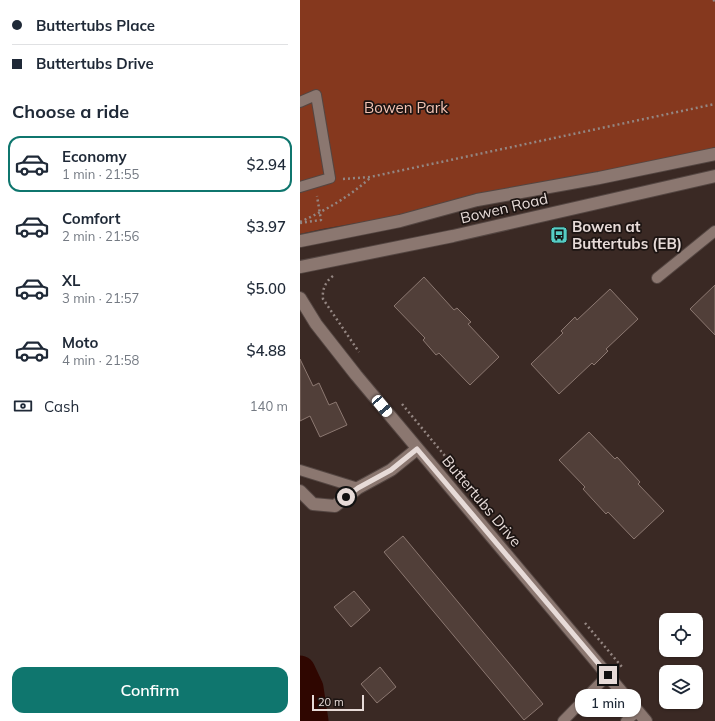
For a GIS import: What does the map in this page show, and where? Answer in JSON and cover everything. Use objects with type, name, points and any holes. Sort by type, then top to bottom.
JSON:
[{"type":"main road","name":"Bowen Road","points":[[300,241],[400,221],[477,200],[599,178],[715,154]]},
{"type":"main road","name":"Bowen Road","points":[[300,267],[453,236],[715,176]]},
{"type":"main road","name":"Buttertubs Drive","points":[[300,298],[316,324],[356,375],[646,721]]},
{"type":"main road","points":[[300,491],[313,504],[335,506],[358,488],[391,470],[417,449]]},
{"type":"lane","points":[[300,102],[316,95],[330,178],[300,186]]},
{"type":"lane","points":[[657,278],[715,231]]},
{"type":"lane","points":[[300,470],[358,488]]},
{"type":"lane","points":[[563,721],[608,675]]},
{"type":"lane","points":[[626,721],[638,711]]},
{"type":"path","points":[[330,178],[346,180],[370,177],[715,104]]},
{"type":"path","points":[[300,222],[321,212],[356,191],[370,177]]},
{"type":"path","points":[[300,222],[321,220],[321,212]]},
{"type":"path","points":[[333,276],[329,279],[322,292],[323,300],[359,353]]},
{"type":"path","points":[[398,400],[498,520]]},
{"type":"path","points":[[581,618],[624,670]]},
{"type":"green space","name":"Bowen Park","points":[[300,0],[715,0],[715,147],[712,148],[715,152],[653,172],[300,234]]},
{"type":"building","points":[[424,277],[454,310],[457,308],[471,322],[468,324],[499,357],[470,385],[439,353],[436,355],[423,340],[425,338],[394,306]]},
{"type":"building","points":[[715,285],[715,335],[690,309]]},
{"type":"building","points":[[610,289],[638,319],[606,349],[608,351],[594,365],[592,363],[559,394],[531,364],[563,333],[561,331],[575,317],[577,320]]},
{"type":"building","points":[[300,359],[313,386],[319,383],[329,405],[336,402],[347,425],[320,437],[310,416],[300,421]]},
{"type":"building","points":[[589,432],[615,459],[617,457],[640,482],[638,484],[664,511],[634,539],[608,512],[606,514],[583,489],[585,487],[559,460]]},
{"type":"building","points":[[403,536],[543,704],[524,720],[384,552]]},
{"type":"building","points":[[354,591],[370,610],[351,627],[334,607]]},
{"type":"building","points":[[380,667],[396,687],[377,703],[361,684]]},
{"type":"waterway","points":[[300,671],[308,688],[313,721]]},
{"type":"place","name":"Bowen at Buttertubs (EB)","points":[[559,235]]},
{"type":"route","points":[[346,497],[358,488],[391,470],[417,449],[608,675]]}]
